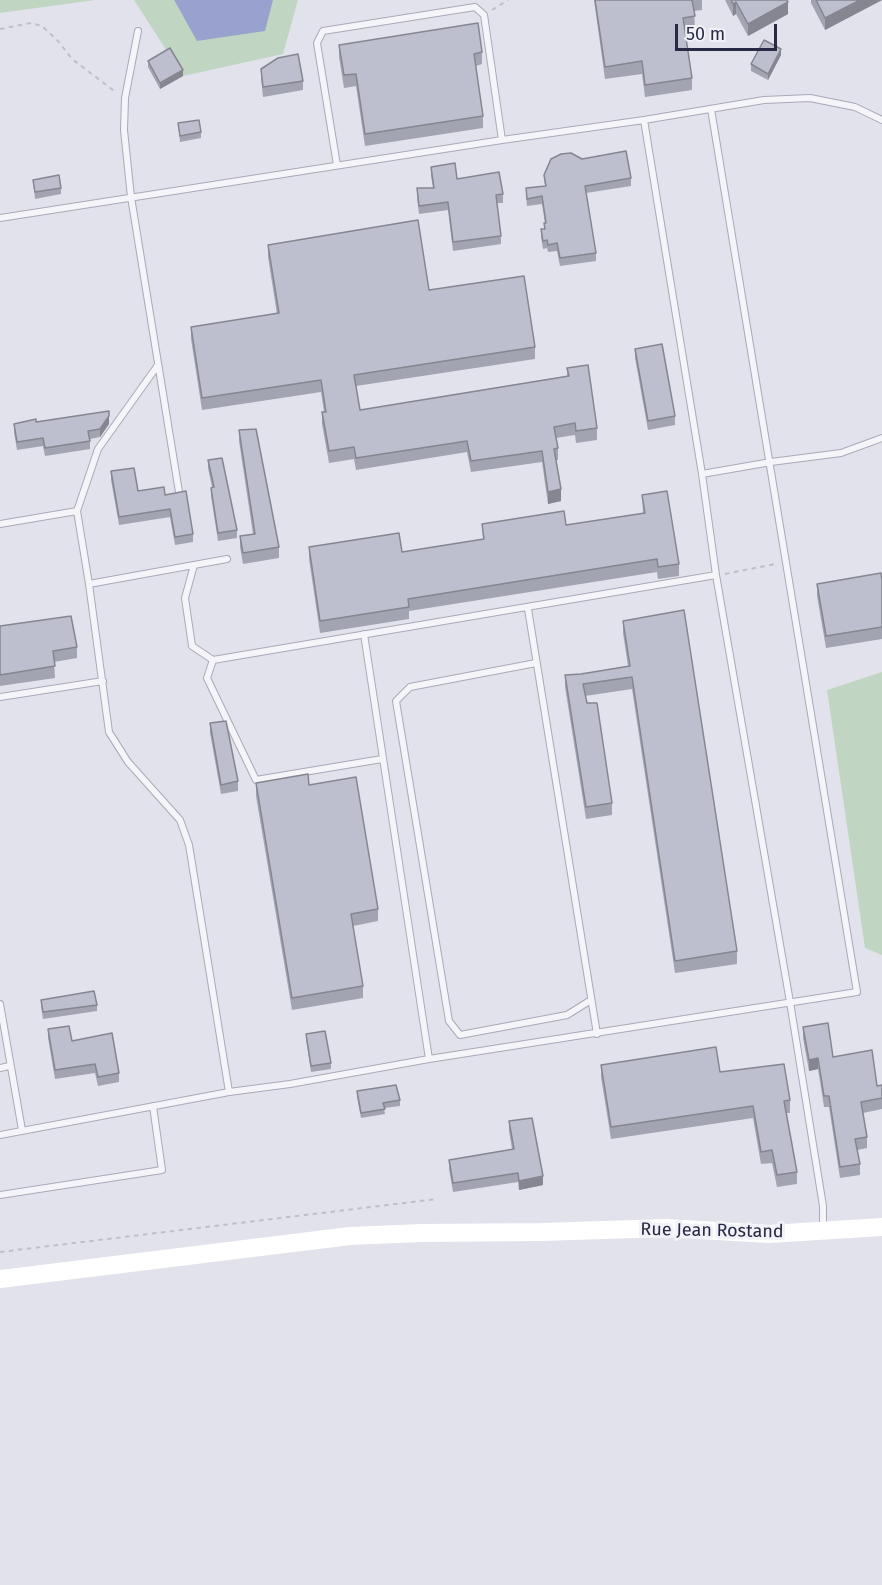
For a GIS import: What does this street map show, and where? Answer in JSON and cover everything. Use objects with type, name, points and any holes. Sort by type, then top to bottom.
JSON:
[{"type":"street","name":"Rue Jean Rostand","points":[[0,1279],[350,1236],[666,1228],[769,1234],[882,1227]]},
{"type":"lane","points":[[337,165],[317,44],[323,31],[475,7],[484,15],[502,140]]},
{"type":"lane","points":[[138,32],[125,98],[124,130],[131,197],[179,492]]},
{"type":"lane","points":[[0,218],[764,100],[810,98],[855,107],[882,120]]},
{"type":"lane","points":[[0,1135],[229,1092],[857,992],[711,109]]},
{"type":"lane","points":[[644,120],[702,474],[716,576],[823,1206],[823,1232]]},
{"type":"lane","points":[[158,365],[98,449],[77,511],[109,732],[128,762],[180,820],[189,845],[229,1092]]},
{"type":"lane","points":[[702,474],[841,453],[882,438]]},
{"type":"lane","points":[[0,524],[77,511]]},
{"type":"lane","points":[[89,584],[227,559]]},
{"type":"lane","points":[[194,565],[185,598],[192,646],[213,660],[716,576]]},
{"type":"lane","points":[[528,609],[597,1034]]},
{"type":"lane","points":[[364,634],[429,1059]]},
{"type":"lane","points":[[213,660],[207,678],[256,780],[382,759]]},
{"type":"lane","points":[[536,663],[410,687],[396,701],[449,1021],[460,1035],[567,1015],[591,1000]]},
{"type":"lane","points":[[0,697],[103,681]]},
{"type":"lane","points":[[0,1004],[22,1130]]},
{"type":"lane","points":[[0,1068],[9,1066]]},
{"type":"lane","points":[[0,1195],[162,1170],[153,1106]]},
{"type":"path","points":[[484,15],[508,0]]},
{"type":"path","points":[[0,29],[31,23],[42,26],[72,58],[125,98]]},
{"type":"path","points":[[716,576],[787,562]]},
{"type":"path","points":[[0,1252],[437,1199]]},
{"type":"green space","points":[[0,0],[95,0],[0,13]]},
{"type":"green space","points":[[134,0],[174,0],[198,41],[266,0],[298,0],[283,54],[183,76]]},
{"type":"green space","points":[[882,672],[882,955],[865,948],[827,690]]},
{"type":"water","points":[[174,0],[273,0],[265,31],[197,41]]},
{"type":"building","points":[[595,0],[692,0],[695,16],[683,18],[692,78],[645,85],[642,61],[605,67]]},
{"type":"building","points":[[731,0],[787,0],[788,2],[748,24],[736,2],[733,4]]},
{"type":"building","points":[[816,0],[860,0],[825,18]]},
{"type":"building","points":[[478,23],[482,52],[474,54],[483,116],[365,134],[356,74],[344,75],[339,45]]},
{"type":"building","points":[[764,40],[781,49],[768,74],[751,64]]},
{"type":"building","points":[[170,48],[183,70],[160,83],[148,61]]},
{"type":"building","points":[[298,54],[303,81],[263,87],[261,69],[278,58]]},
{"type":"building","points":[[199,120],[201,132],[180,136],[178,123]]},
{"type":"building","points":[[626,151],[631,178],[585,186],[596,253],[560,258],[557,243],[548,245],[547,240],[543,241],[541,229],[545,229],[544,223],[546,223],[542,196],[527,199],[526,188],[546,186],[544,175],[551,159],[561,154],[571,153],[582,159]]},
{"type":"building","points":[[455,163],[457,179],[499,172],[503,194],[496,195],[501,236],[453,242],[448,202],[419,206],[417,188],[434,188],[431,167]]},
{"type":"building","points":[[59,175],[61,188],[35,192],[33,180]]},
{"type":"building","points":[[418,220],[429,290],[524,276],[535,347],[354,375],[360,410],[569,376],[567,368],[588,365],[597,428],[576,431],[575,423],[554,427],[558,448],[554,449],[561,489],[548,492],[542,451],[471,461],[467,441],[356,458],[354,447],[329,451],[322,412],[326,412],[321,380],[202,398],[191,327],[279,313],[268,245]]},
{"type":"building","points":[[662,344],[675,416],[648,421],[635,349]]},
{"type":"building","points":[[109,411],[109,416],[100,429],[88,431],[90,441],[45,448],[43,438],[17,442],[14,424],[36,419],[36,422]]},
{"type":"building","points":[[256,429],[279,547],[243,553],[240,536],[255,534],[239,430]]},
{"type":"building","points":[[222,458],[237,530],[218,533],[211,488],[214,487],[208,460]]},
{"type":"building","points":[[134,468],[138,491],[164,487],[165,495],[186,491],[193,534],[175,537],[170,509],[119,517],[111,471]]},
{"type":"building","points":[[667,491],[679,564],[658,567],[657,559],[408,599],[409,607],[320,621],[309,547],[399,533],[402,552],[484,539],[482,524],[564,511],[566,525],[645,513],[642,495]]},
{"type":"building","points":[[881,573],[882,627],[826,636],[817,584]]},
{"type":"building","points":[[684,610],[737,951],[675,961],[632,677],[583,684],[587,703],[597,703],[612,803],[586,807],[565,675],[630,666],[623,621]]},
{"type":"building","points":[[71,616],[77,647],[53,651],[55,666],[0,675],[0,626]]},
{"type":"building","points":[[226,721],[238,781],[221,785],[210,723]]},
{"type":"building","points":[[308,774],[309,785],[356,777],[378,909],[351,914],[363,986],[292,998],[256,783]]},
{"type":"building","points":[[94,991],[97,1005],[43,1012],[41,1000]]},
{"type":"building","points":[[828,1023],[833,1057],[872,1050],[877,1086],[882,1085],[882,1098],[861,1102],[867,1137],[855,1139],[860,1164],[840,1167],[829,1096],[824,1096],[818,1058],[809,1060],[803,1027]]},
{"type":"building","points":[[69,1026],[72,1041],[112,1033],[119,1073],[98,1077],[95,1064],[55,1070],[48,1029]]},
{"type":"building","points":[[325,1031],[331,1063],[311,1066],[306,1034]]},
{"type":"building","points":[[716,1047],[720,1072],[784,1064],[790,1100],[784,1101],[797,1172],[777,1175],[772,1150],[761,1152],[753,1106],[611,1127],[601,1065]]},
{"type":"building","points":[[396,1085],[400,1100],[383,1103],[385,1109],[361,1113],[357,1091]]},
{"type":"building","points":[[532,1118],[543,1176],[519,1181],[518,1173],[453,1183],[449,1160],[514,1149],[509,1121]]}]
